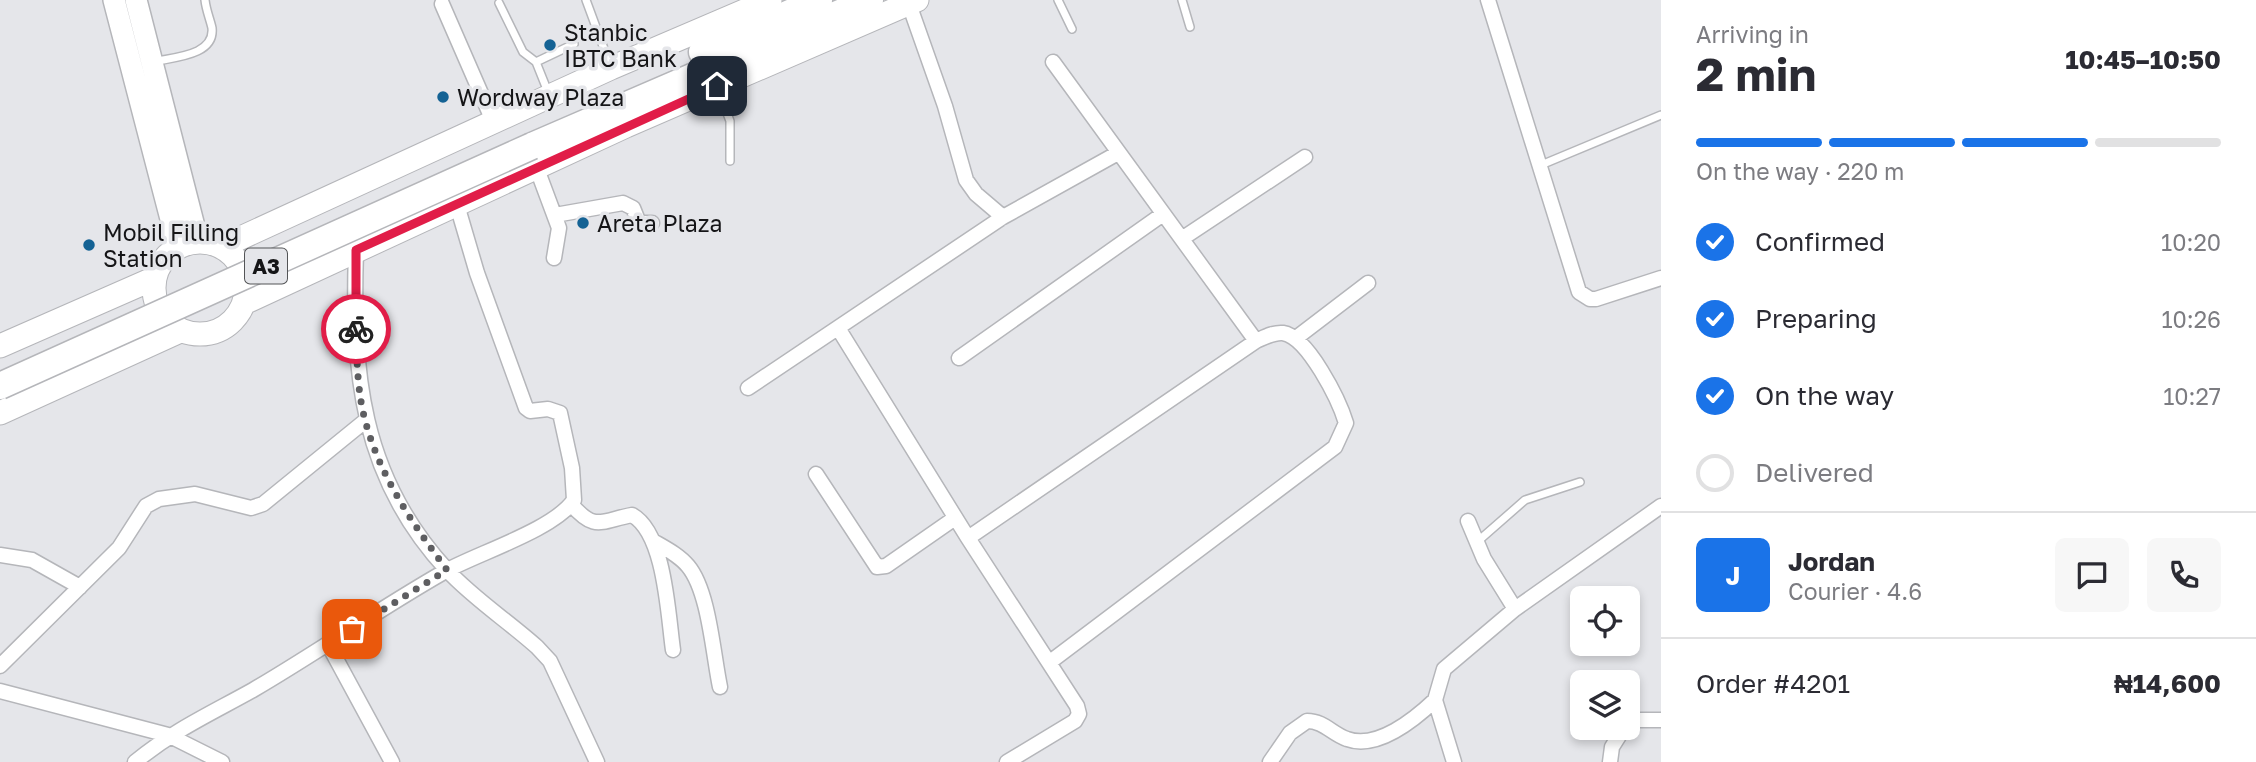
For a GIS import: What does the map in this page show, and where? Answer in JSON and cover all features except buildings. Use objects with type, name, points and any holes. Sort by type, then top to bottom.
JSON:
[{"type":"highway","name":"A3","points":[[0,368],[532,149],[818,0]]},
{"type":"highway","name":"A3","points":[[0,386],[870,0]]},
{"type":"main road","points":[[114,0],[171,219],[175,248]]},
{"type":"main road","points":[[136,0],[198,242]]},
{"type":"main road","points":[[221,247],[492,121],[770,0]]},
{"type":"main road","points":[[244,303],[245,276],[232,254],[221,247],[198,242],[175,248],[164,258],[155,278],[154,298],[159,311],[180,331],[192,334],[218,331],[229,324],[244,303],[457,205],[532,149],[717,86],[913,2]]},
{"type":"main road","points":[[0,346],[155,278]]},
{"type":"main road","points":[[0,413],[180,331]]},
{"type":"street","points":[[1488,0],[1577,286],[1584,296],[1596,299],[1661,278]]},
{"type":"street","points":[[913,2],[966,180],[976,194],[1003,217]]},
{"type":"street","points":[[442,4],[492,121]]},
{"type":"street","points":[[1054,62],[1256,341]]},
{"type":"street","points":[[532,149],[559,229],[554,258]]},
{"type":"street","points":[[748,388],[1003,217],[1118,153]]},
{"type":"street","points":[[1183,238],[1306,157]]},
{"type":"street","points":[[555,215],[623,203],[633,208],[639,223],[652,223]]},
{"type":"street","points":[[457,205],[477,273],[526,408],[530,411],[548,409],[560,413],[572,468],[571,504],[584,519],[594,523],[632,515],[653,541],[678,557],[694,576],[704,605],[720,687]]},
{"type":"street","points":[[959,358],[1163,214]]},
{"type":"street","points":[[356,250],[358,381],[365,421],[390,486],[406,515],[447,570],[550,661],[597,762]]},
{"type":"street","points":[[1296,338],[1368,284]]},
{"type":"street","points":[[838,328],[955,518],[1050,662],[1079,714],[1075,721],[1007,762]]},
{"type":"street","points":[[968,538],[1256,341],[1276,333],[1296,338],[1306,349],[1342,407],[1346,422],[1345,431],[1335,447],[1050,662]]},
{"type":"street","points":[[0,666],[119,548],[146,506],[159,499],[195,494],[251,508],[263,504],[365,421]]},
{"type":"street","points":[[816,474],[877,567],[886,566],[955,518]]},
{"type":"street","points":[[135,762],[169,735],[253,690],[447,570],[486,555],[571,504]]},
{"type":"street","points":[[1454,762],[1435,700],[1444,669],[1515,608],[1661,506]]},
{"type":"street","points":[[1468,521],[1515,608]]},
{"type":"street","points":[[653,541],[673,650]]},
{"type":"street","points":[[0,555],[32,560],[80,587]]},
{"type":"street","points":[[328,644],[393,762]]},
{"type":"street","points":[[0,691],[169,735],[222,762]]},
{"type":"street","points":[[1270,762],[1300,723],[1315,721],[1348,740],[1361,741],[1396,729],[1435,700]]},
{"type":"street","points":[[1640,720],[1661,720]]},
{"type":"street","points":[[1610,762],[1612,747],[1617,740]]},
{"type":"lane","points":[[151,62],[202,50],[208,44],[212,29],[205,0]]},
{"type":"lane","points":[[586,0],[611,68]]},
{"type":"lane","points":[[1058,0],[1072,29]]},
{"type":"lane","points":[[1182,0],[1189,27]]},
{"type":"lane","points":[[499,3],[523,52],[536,62],[549,96]]},
{"type":"lane","points":[[536,62],[574,44]]},
{"type":"lane","points":[[717,86],[730,121],[730,161]]},
{"type":"lane","points":[[1541,165],[1661,115]]},
{"type":"lane","points":[[1477,542],[1484,533],[1525,500],[1580,482]]},
{"type":"way so far","points":[[352,629],[447,570],[406,515],[390,486],[365,421],[358,381],[356,329]]},
{"type":"place","name":"Stanbic IBTC Bank","points":[[550,45]]},
{"type":"place","name":"Wordway Plaza","points":[[443,97]]},
{"type":"place","name":"Areta Plaza","points":[[583,223]]},
{"type":"place","name":"Mobil Filling Station","points":[[89,245]]},
{"type":"route","points":[[356,329],[356,250],[717,86]]}]
